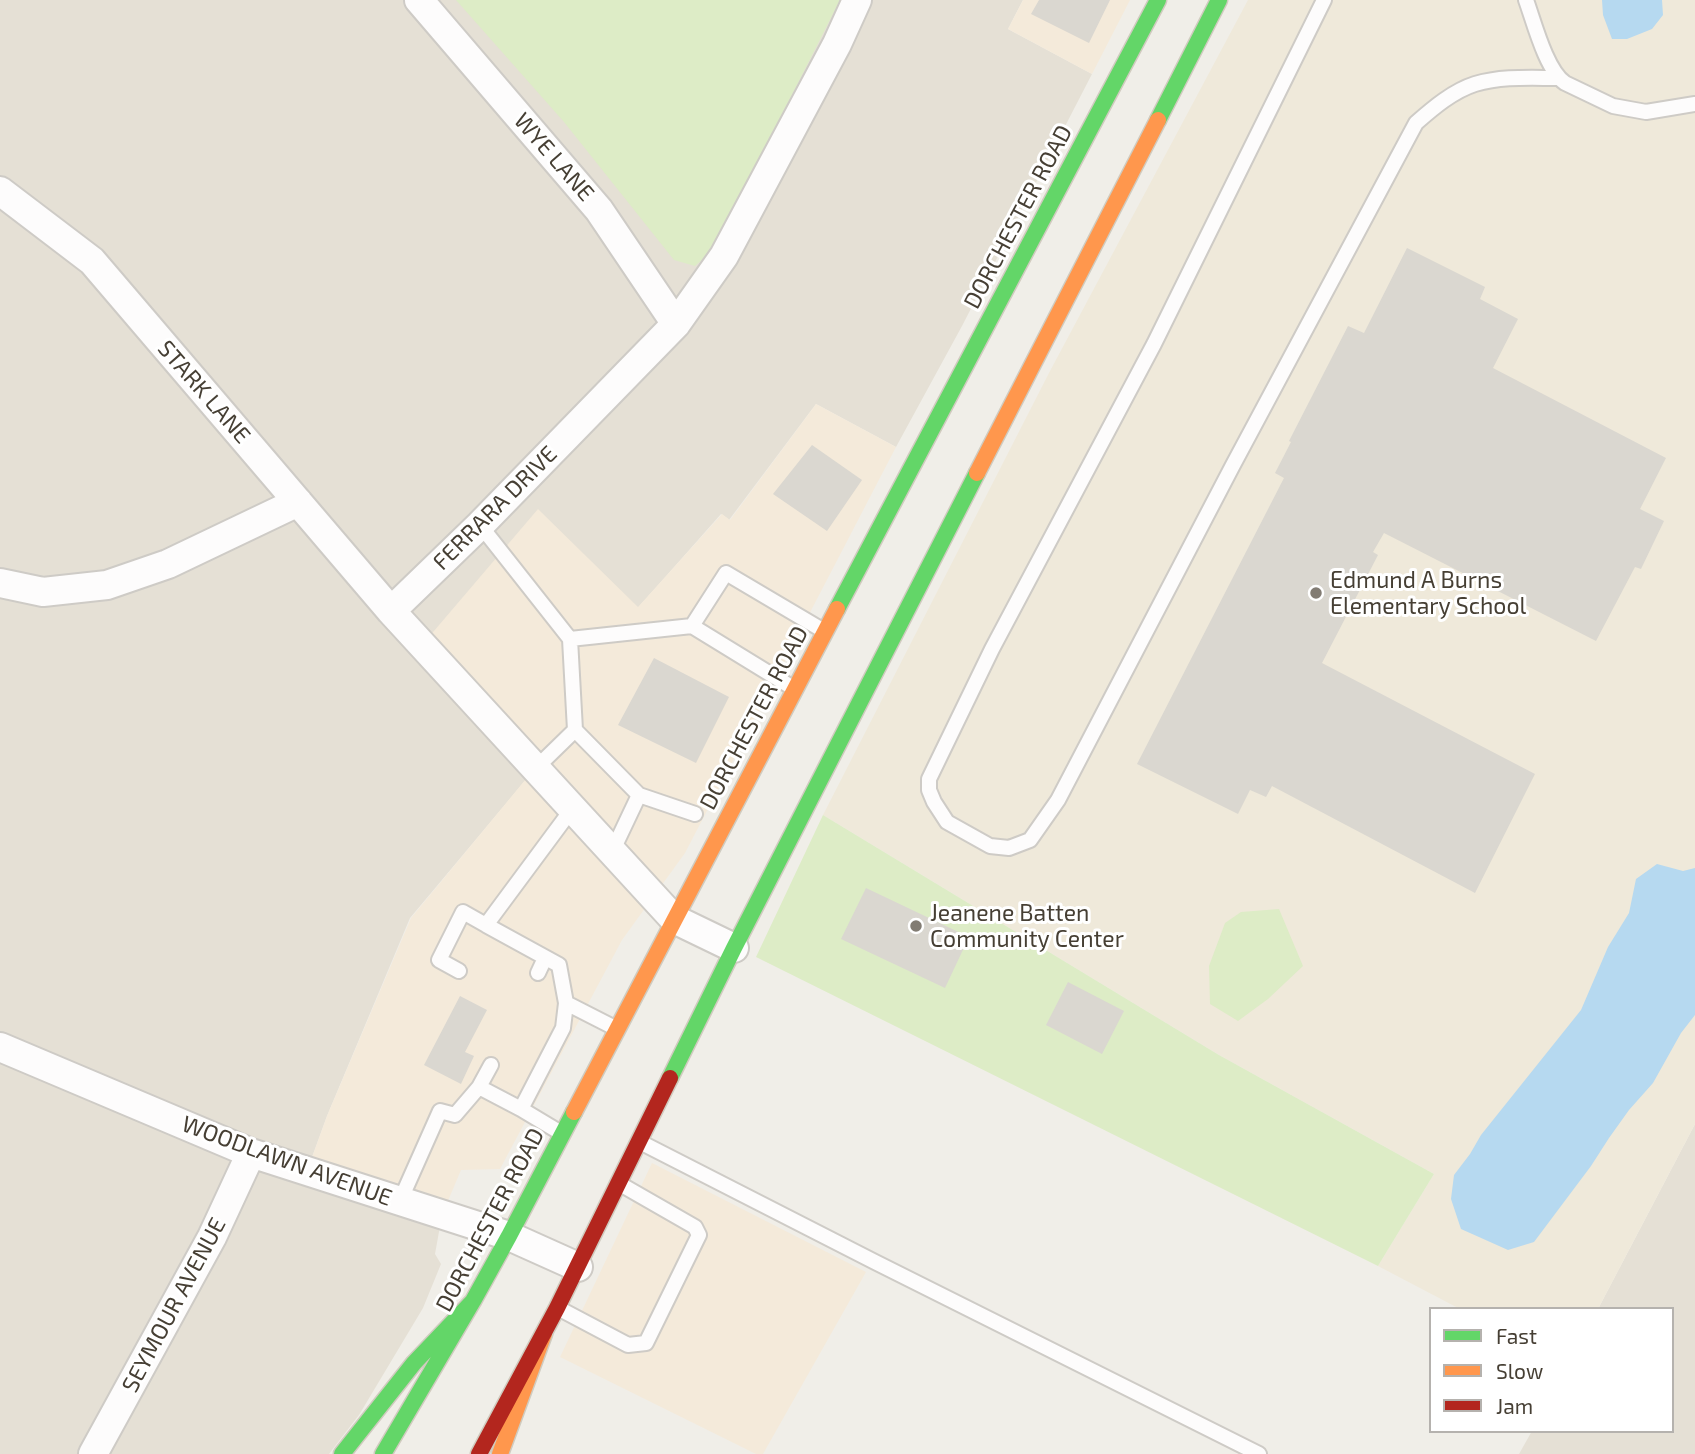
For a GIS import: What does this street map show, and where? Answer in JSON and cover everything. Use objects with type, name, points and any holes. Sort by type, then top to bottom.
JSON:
[{"type":"main road","name":"DORCHESTER ROAD","points":[[383,1454],[509,1236],[1158,0]]},
{"type":"main road","points":[[479,1454],[544,1334],[734,948],[1219,0]]},
{"type":"main road","points":[[342,1454],[415,1363],[473,1301]]},
{"type":"main road","points":[[499,1454],[544,1334]]},
{"type":"street","name":"WYE LANE","points":[[419,0],[599,210],[676,324]]},
{"type":"street","name":"FERRARA DRIVE","points":[[391,611],[480,525],[676,324],[724,256],[837,44],[857,0]]},
{"type":"street","name":"STARK LANE","points":[[0,191],[92,261],[391,611]]},
{"type":"street","points":[[0,583],[43,592],[107,585],[168,565],[298,502]]},
{"type":"street","points":[[391,611],[674,919],[734,948]]},
{"type":"street","name":"WOODLAWN AVENUE","points":[[0,1047],[251,1153],[509,1236],[578,1266]]},
{"type":"street","name":"SEYMOUR AVENUE","points":[[93,1454],[212,1237],[251,1153]]},
{"type":"lane","points":[[1324,0],[1154,344],[992,649],[929,779],[929,790],[934,802],[947,821],[990,846],[1009,848],[1030,840],[1058,800],[1416,123],[1439,102],[1474,84],[1512,77],[1558,78]]},
{"type":"lane","points":[[1526,0],[1541,44],[1558,78],[1564,83],[1613,106],[1646,112],[1695,104]]},
{"type":"lane","points":[[480,525],[570,639],[575,730],[639,795],[695,814]]},
{"type":"lane","points":[[692,626],[726,573],[825,632]]},
{"type":"lane","points":[[570,639],[692,626],[795,689]]},
{"type":"lane","points":[[536,768],[575,730]]},
{"type":"lane","points":[[612,852],[639,795]]},
{"type":"lane","points":[[486,925],[572,809]]},
{"type":"lane","points":[[459,971],[439,960],[463,912],[559,965],[566,1003],[520,1109]]},
{"type":"lane","points":[[538,973],[545,958]]},
{"type":"lane","points":[[566,1003],[617,1029]]},
{"type":"lane","points":[[400,1201],[440,1111],[456,1115],[479,1087],[491,1065]]},
{"type":"lane","points":[[479,1087],[562,1133]]},
{"type":"lane","points":[[639,1142],[1259,1454]]},
{"type":"lane","points":[[557,1308],[628,1345],[646,1343],[699,1235],[695,1227],[619,1183]]},
{"type":"shaded area","points":[[0,0],[1023,0],[1008,29],[1092,74],[962,326],[896,447],[816,404],[729,520],[721,514],[638,608],[536,768],[410,918],[327,1116],[307,1171],[442,1215],[435,1254],[441,1264],[423,1308],[359,1415],[329,1454],[0,1454]]},
{"type":"shaded area","points":[[1023,0],[1130,0],[1092,74],[1008,29]]},
{"type":"shaded area","name":"Edmund A Burns Elementary School","points":[[1248,0],[1695,0],[1695,1124],[1599,1307],[1456,1307],[1378,1266],[1434,1174],[1219,1055],[823,815],[1050,371]]},
{"type":"shaded area","points":[[816,404],[896,447],[685,853],[622,940],[500,1169],[461,1170],[442,1215],[307,1171],[327,1116],[411,918],[535,768],[422,645],[538,509],[638,607],[722,514],[730,520]]},
{"type":"shaded area","points":[[1695,1124],[1695,1454],[1519,1454],[1531,1433],[1674,1433],[1674,1307],[1599,1307]]},
{"type":"shaded area","points":[[652,1163],[866,1272],[763,1454],[756,1454],[560,1357]]},
{"type":"green space","points":[[456,0],[840,0],[714,249],[695,266],[674,260],[564,122]]},
{"type":"green space","points":[[823,815],[1219,1055],[1434,1174],[1378,1266],[756,957]]},
{"type":"green space","points":[[1279,909],[1303,966],[1268,999],[1238,1021],[1210,1004],[1209,966],[1225,923],[1241,912]]},
{"type":"water","points":[[1602,0],[1662,0],[1663,15],[1652,29],[1627,39],[1612,39],[1603,15]]},
{"type":"water","points":[[1657,864],[1683,871],[1695,868],[1695,1015],[1681,1033],[1653,1083],[1629,1110],[1534,1242],[1508,1250],[1461,1229],[1451,1199],[1454,1175],[1481,1135],[1581,1010],[1608,947],[1629,913],[1636,879]]},
{"type":"building","points":[[1039,0],[1110,0],[1089,43],[1031,14]]},
{"type":"building","name":"Edmund A Burns Elementary School","points":[[1407,248],[1485,287],[1480,299],[1518,319],[1493,368],[1666,458],[1640,509],[1664,521],[1641,569],[1635,567],[1596,641],[1384,533],[1373,552],[1378,555],[1322,663],[1535,774],[1475,893],[1272,786],[1266,797],[1250,790],[1238,814],[1137,764],[1284,478],[1275,473],[1348,326],[1364,333]]},
{"type":"building","points":[[812,445],[862,480],[827,531],[773,494]]},
{"type":"building","points":[[654,658],[729,697],[696,763],[618,725]]},
{"type":"building","points":[[866,888],[969,937],[945,988],[841,939]]},
{"type":"building","points":[[1068,982],[1124,1011],[1102,1054],[1046,1025]]},
{"type":"building","points":[[460,996],[487,1010],[465,1052],[474,1056],[461,1084],[424,1065]]},
{"type":"traffic: fast","points":[[837,609],[1158,0]]},
{"type":"traffic: fast","points":[[1158,120],[1219,0]]},
{"type":"traffic: fast","points":[[670,1078],[977,473]]},
{"type":"traffic: fast","points":[[383,1454],[473,1301],[574,1112]]},
{"type":"traffic: fast","points":[[342,1454],[414,1363],[473,1301]]},
{"type":"traffic: slow","points":[[977,473],[1158,120]]},
{"type":"traffic: slow","points":[[574,1112],[837,609]]},
{"type":"traffic: slow","points":[[500,1454],[544,1334]]},
{"type":"traffic: jam","points":[[479,1454],[557,1308],[670,1078]]},
{"type":"place","name":"Edmund A Burns Elementary School","points":[[1316,593]]},
{"type":"place","name":"Jeanene Batten Community Center","points":[[916,926]]}]
